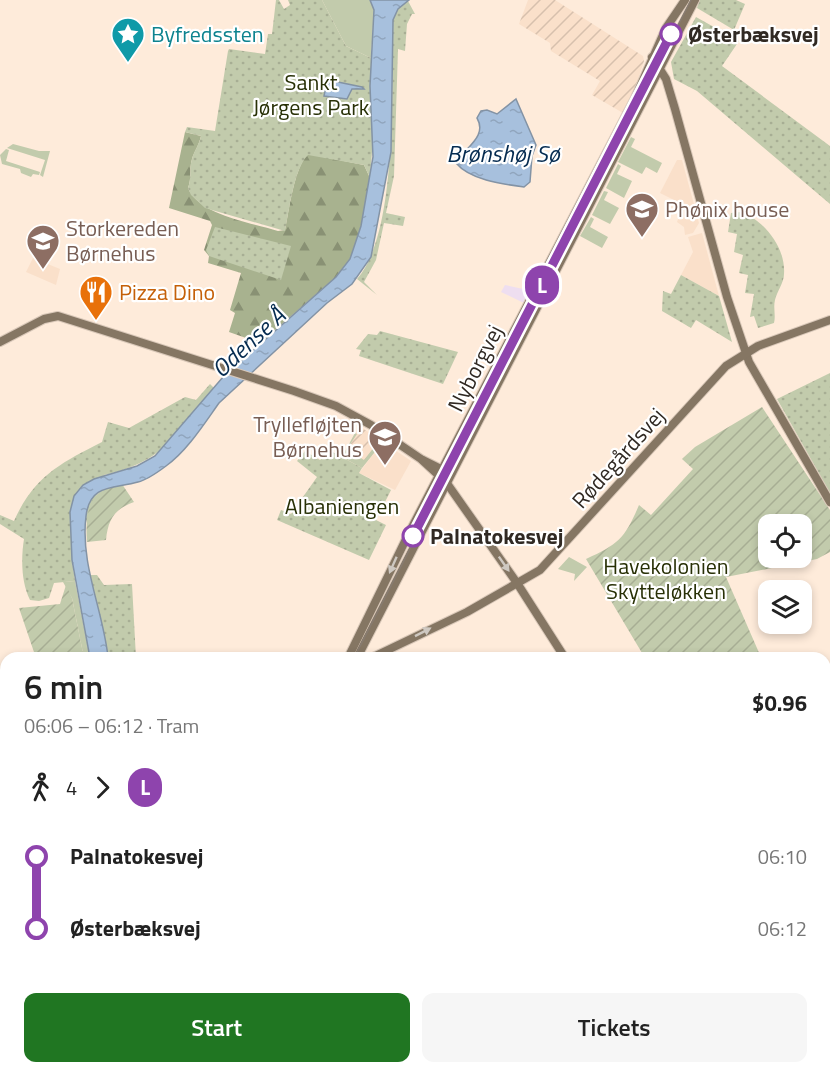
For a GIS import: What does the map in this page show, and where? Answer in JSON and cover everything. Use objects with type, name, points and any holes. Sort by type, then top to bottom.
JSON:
[{"type":"street","name":"Nyborgvej","points":[[360,652],[443,476],[635,99],[666,28],[686,0]]},
{"type":"street","name":"Nyborgvej","points":[[351,652],[661,69],[695,0]]},
{"type":"street","points":[[652,57],[666,79],[727,297],[745,352],[764,390],[830,502]]},
{"type":"street","points":[[0,342],[52,316],[250,376],[336,406],[367,422],[443,476],[561,652]]},
{"type":"street","name":"Rødegårdsvej","points":[[384,652],[467,612],[540,570],[717,374],[745,352],[830,320]]},
{"type":"shaded area","points":[[528,0],[555,0],[643,56],[644,61],[634,92],[623,113],[592,95],[600,81],[551,51],[550,43],[519,24]]},
{"type":"shaded area","points":[[677,160],[682,160],[699,223],[693,233],[685,235],[684,227],[677,222],[680,214],[677,206],[680,203],[660,193]]},
{"type":"shaded area","points":[[702,233],[719,296],[681,275],[693,252],[688,237]]},
{"type":"shaded area","name":"Storkereden Børnehus","points":[[33,258],[60,269],[56,285],[26,272]]},
{"type":"shaded area","points":[[505,285],[533,291],[526,304],[501,292]]},
{"type":"shaded area","points":[[359,426],[384,442],[362,468],[342,457]]},
{"type":"shaded area","name":"Tryllefløjten Børnehus","points":[[383,442],[411,461],[395,490],[359,473]]},
{"type":"green space","name":"Sankt Jørgens Park","points":[[276,0],[279,0],[284,9],[290,5],[288,0],[322,0],[346,46],[371,58],[373,139],[370,178],[364,165],[308,155],[296,179],[285,231],[205,208],[191,195],[188,188],[191,162],[201,136],[185,132],[187,127],[215,131],[228,51],[229,49],[265,54],[268,34],[272,34]]},
{"type":"green space","points":[[322,0],[370,0],[374,10],[371,58],[346,46]]},
{"type":"green space","points":[[699,0],[736,0],[745,4],[734,30],[697,8]]},
{"type":"green space","points":[[408,1],[415,14],[412,14],[407,24],[405,51],[398,49],[394,176],[386,213],[405,217],[403,226],[384,223],[376,260],[364,282],[377,295],[357,279],[371,257],[380,228],[390,156],[393,20],[398,9]]},
{"type":"green space","points":[[696,17],[739,41],[722,66],[830,146],[830,204],[697,91],[674,79],[671,62]]},
{"type":"green space","points":[[649,74],[653,76],[560,258],[555,256]]},
{"type":"green space","points":[[185,132],[201,136],[191,162],[188,188],[194,197],[203,205],[227,217],[278,231],[285,230],[299,169],[308,154],[364,165],[370,178],[361,226],[350,259],[336,277],[260,343],[229,332],[235,313],[230,310],[241,273],[208,263],[209,256],[204,250],[212,225],[210,221],[169,208]]},
{"type":"green space","points":[[631,137],[635,139],[631,147],[662,163],[657,173],[646,167],[642,174],[618,162]]},
{"type":"green space","points":[[13,144],[39,151],[50,151],[43,177],[40,175],[45,160],[7,148]]},
{"type":"green space","points":[[6,149],[9,150],[6,161],[40,172],[39,175],[33,174],[31,177],[21,173],[20,169],[2,164],[0,155]]},
{"type":"green space","points":[[618,164],[621,166],[617,174],[632,181],[624,198],[606,188]]},
{"type":"green space","points":[[604,191],[608,192],[604,200],[619,208],[610,224],[592,215]]},
{"type":"green space","points":[[741,212],[758,221],[772,236],[784,264],[784,277],[774,303],[774,323],[758,328],[754,316],[750,317],[754,294],[745,293],[748,275],[739,273],[743,255],[734,252],[737,234],[728,232],[731,213]]},
{"type":"green space","points":[[591,217],[594,219],[590,227],[608,237],[602,248],[580,236]]},
{"type":"green space","points":[[215,227],[291,246],[281,280],[209,256],[206,250]]},
{"type":"green space","points":[[546,274],[551,276],[452,467],[448,463]]},
{"type":"green space","points":[[681,275],[719,296],[732,342],[696,320],[691,328],[662,311],[663,291],[671,294]]},
{"type":"green space","points":[[380,331],[458,352],[443,384],[359,356],[361,350],[356,349],[368,334],[377,335]]},
{"type":"green space","points":[[830,373],[830,493],[777,399]]},
{"type":"green space","points":[[210,384],[214,388],[168,444],[142,462],[104,475],[72,560],[75,581],[54,583],[49,598],[39,601],[30,600],[22,570],[24,539],[0,524],[0,515],[14,521],[30,493],[50,472],[102,442],[108,422],[129,428],[185,397],[196,400]]},
{"type":"green space","name":"Havekolonien Skytteløkken","points":[[762,407],[830,510],[830,552],[812,560],[812,514],[758,514],[758,568],[772,568],[726,577],[759,652],[641,652],[586,559],[620,539],[639,505],[651,515],[693,469],[682,459],[695,447]]},
{"type":"green space","points":[[355,433],[357,434],[347,449],[364,460],[375,446],[378,448],[362,468],[342,457]]},
{"type":"green space","name":"Albaniengen","points":[[305,451],[320,460],[331,451],[362,468],[359,473],[391,490],[376,520],[386,525],[369,560],[277,520],[281,510],[291,514],[317,477],[297,461]]},
{"type":"green space","points":[[122,484],[134,502],[121,508],[113,516],[106,540],[87,542],[88,512],[95,496],[111,486]]},
{"type":"green space","points":[[569,557],[587,567],[574,581],[575,574],[558,569]]},
{"type":"green space","points":[[90,575],[97,575],[104,585],[132,584],[136,652],[107,652]]},
{"type":"green space","points":[[75,581],[89,652],[83,652],[72,598],[63,582]]},
{"type":"green space","points":[[66,585],[72,598],[83,652],[34,652],[19,608],[60,604]]},
{"type":"water","points":[[370,0],[409,0],[398,9],[393,20],[391,152],[371,257],[352,284],[327,303],[219,403],[195,437],[174,460],[145,479],[104,489],[92,498],[86,516],[86,552],[107,652],[89,652],[72,560],[70,512],[74,496],[83,485],[94,479],[137,466],[155,456],[223,377],[336,277],[350,259],[361,226],[373,157],[370,86],[374,10]]},
{"type":"water","points":[[333,81],[364,89],[352,89],[347,99],[324,96],[326,85]]},
{"type":"water","name":"Brønshøj Sø","points":[[516,99],[536,145],[532,156],[530,182],[524,187],[497,183],[469,174],[456,163],[477,137],[480,125],[477,118],[481,111],[487,110],[497,114]]},
{"type":"tram line","points":[[357,652],[691,0]]},
{"type":"tram line","name":"L","points":[[413,536],[671,34]]},
{"type":"place","name":"Østerbæksvej","points":[[671,34]]},
{"type":"place","name":"Byfredssten","points":[[128,63]]},
{"type":"place","name":"Phønix house","points":[[642,238]]},
{"type":"place","name":"Storkereden Børnehus","points":[[43,270]]},
{"type":"place","name":"Pizza Dino","points":[[96,321]]},
{"type":"place","name":"Tryllefløjten Børnehus","points":[[385,466]]},
{"type":"place","name":"Palnatokesvej","points":[[413,536]]},
{"type":"water label","name":"Odense Å","points":[[248,342]]}]
